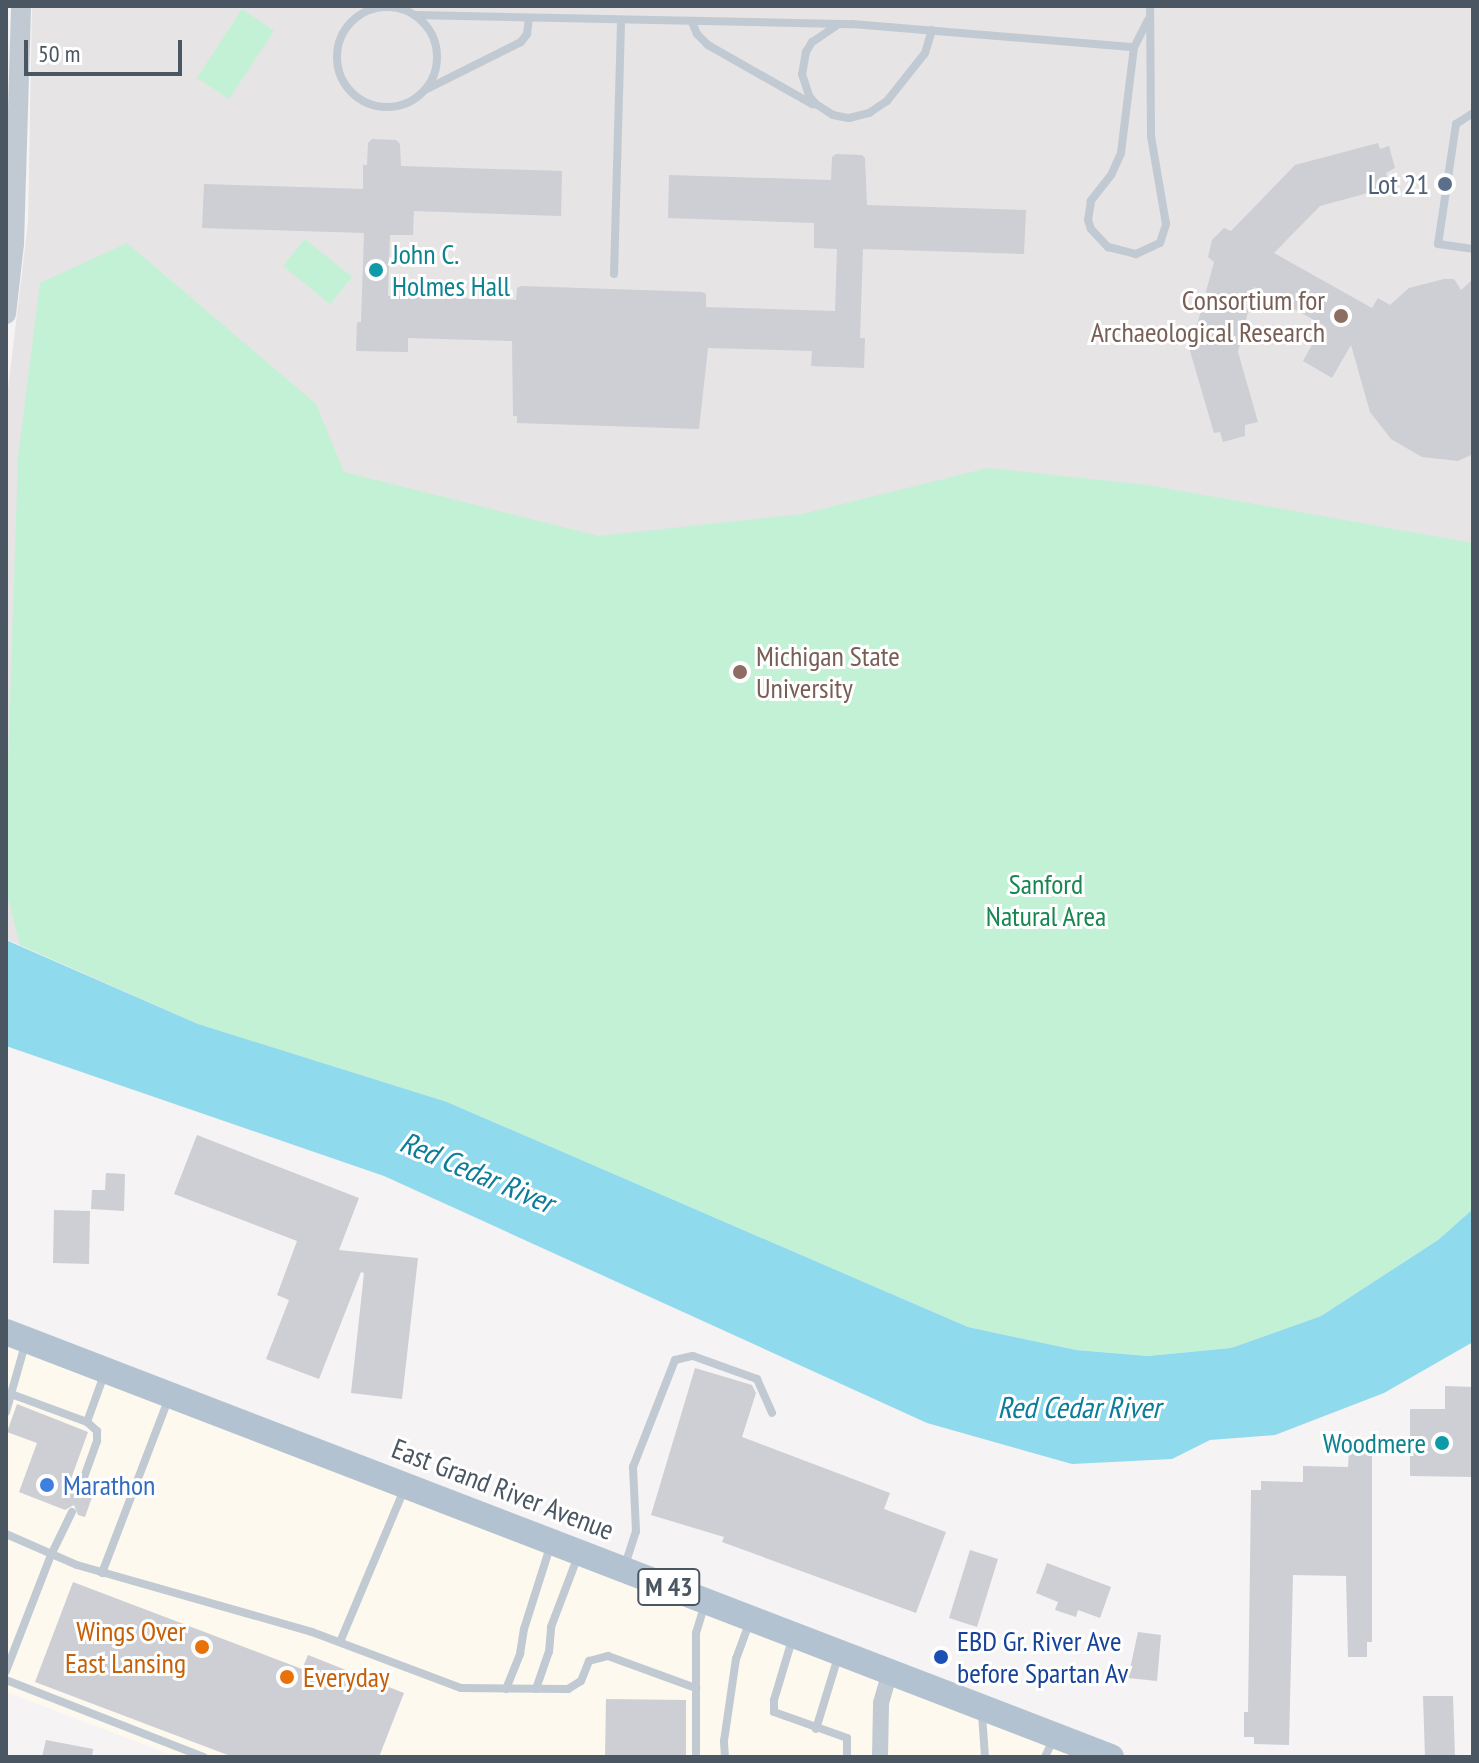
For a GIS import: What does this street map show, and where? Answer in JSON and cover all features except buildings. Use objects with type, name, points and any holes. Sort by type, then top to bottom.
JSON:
[{"type":"main road","name":"East Grand River Avenue","points":[[16,1336],[982,1707],[1050,1746],[1107,1756]]},
{"type":"street","points":[[6,314],[14,244],[21,6]]},
{"type":"street","points":[[880,1757],[881,1703],[890,1672]]},
{"type":"lane","points":[[529,18],[527,34],[521,42],[400,105],[379,106],[357,97],[342,78],[337,55],[343,33],[359,15],[390,6],[415,15],[852,24],[1134,47]]},
{"type":"lane","points":[[1148,20],[1134,47],[1121,153],[1111,175],[1091,201],[1088,220],[1091,229],[1108,247],[1136,254],[1160,243],[1166,224],[1151,136],[1153,50],[1148,20],[1150,6]]},
{"type":"lane","points":[[415,15],[431,33],[437,57],[436,69],[424,90]]},
{"type":"lane","points":[[614,274],[621,20]]},
{"type":"lane","points":[[692,22],[697,34],[708,45],[826,112],[841,117],[859,116],[887,101],[925,53],[932,30]]},
{"type":"lane","points":[[826,112],[809,96],[803,63],[806,52],[820,34],[852,24]]},
{"type":"lane","points":[[1473,113],[1456,124],[1438,244],[1473,249]]},
{"type":"lane","points":[[6,1412],[11,1394],[16,1336]]},
{"type":"lane","points":[[623,1570],[636,1531],[633,1467],[675,1360],[693,1356],[757,1379],[772,1413]]},
{"type":"lane","points":[[87,1422],[106,1371]]},
{"type":"lane","points":[[11,1394],[87,1422],[97,1431],[97,1441],[82,1483]]},
{"type":"lane","points":[[102,1573],[169,1395]]},
{"type":"lane","points":[[340,1642],[406,1486]]},
{"type":"lane","points":[[6,1671],[51,1555],[72,1512]]},
{"type":"lane","points":[[6,1534],[51,1555],[102,1573],[340,1642],[461,1688],[576,1687],[589,1661],[596,1656],[608,1656],[696,1688]]},
{"type":"lane","points":[[506,1689],[520,1654],[524,1629],[552,1542]]},
{"type":"lane","points":[[536,1689],[549,1652],[551,1627],[579,1553]]},
{"type":"lane","points":[[696,1757],[696,1633],[705,1601]]},
{"type":"lane","points":[[725,1757],[724,1741],[736,1659],[751,1618]]},
{"type":"lane","points":[[794,1635],[774,1700],[774,1712],[847,1738],[847,1757]]},
{"type":"lane","points":[[816,1729],[840,1653]]},
{"type":"lane","points":[[6,1680],[204,1757]]},
{"type":"lane","points":[[982,1707],[985,1757]]},
{"type":"shaded area","name":"Michigan State University","points":[[32,6],[1473,6],[1473,1209],[447,1102],[198,1024],[6,939],[6,406],[28,222]]},
{"type":"shaded area","points":[[6,1337],[1096,1757],[177,1757],[6,1692]]},
{"type":"green space","points":[[242,9],[274,31],[229,99],[197,78]]},
{"type":"green space","points":[[305,239],[352,277],[330,304],[283,266]]},
{"type":"green space","name":"Sanford Natural Area","points":[[127,243],[316,404],[344,472],[599,536],[802,514],[988,468],[1148,485],[1473,543],[1473,1209],[1438,1240],[1321,1316],[1231,1348],[1148,1356],[1076,1350],[968,1327],[447,1102],[198,1024],[20,945],[6,890],[6,829],[18,458],[40,283]]},
{"type":"water","name":"Red Cedar River","points":[[6,940],[198,1024],[447,1102],[968,1327],[1076,1350],[1148,1356],[1231,1348],[1321,1316],[1438,1240],[1473,1209],[1473,1342],[1384,1393],[1275,1435],[1210,1440],[1172,1459],[1072,1464],[927,1423],[384,1176],[6,1046]]},
{"type":"place","name":"Lot 21","points":[[1445,184]]},
{"type":"place","name":"John C. Holmes Hall","points":[[376,270]]},
{"type":"place","name":"Consortium for Archaeological Research","points":[[1341,316]]},
{"type":"place","name":"Michigan State University","points":[[740,672]]},
{"type":"place","name":"Woodmere","points":[[1442,1443]]},
{"type":"place","name":"Marathon","points":[[47,1485]]},
{"type":"place","name":"Wings Over East Lansing","points":[[202,1647]]},
{"type":"place","name":"EBD Gr. River Ave before Spartan Av","points":[[941,1657]]},
{"type":"place","name":"Everyday","points":[[287,1677]]}]
